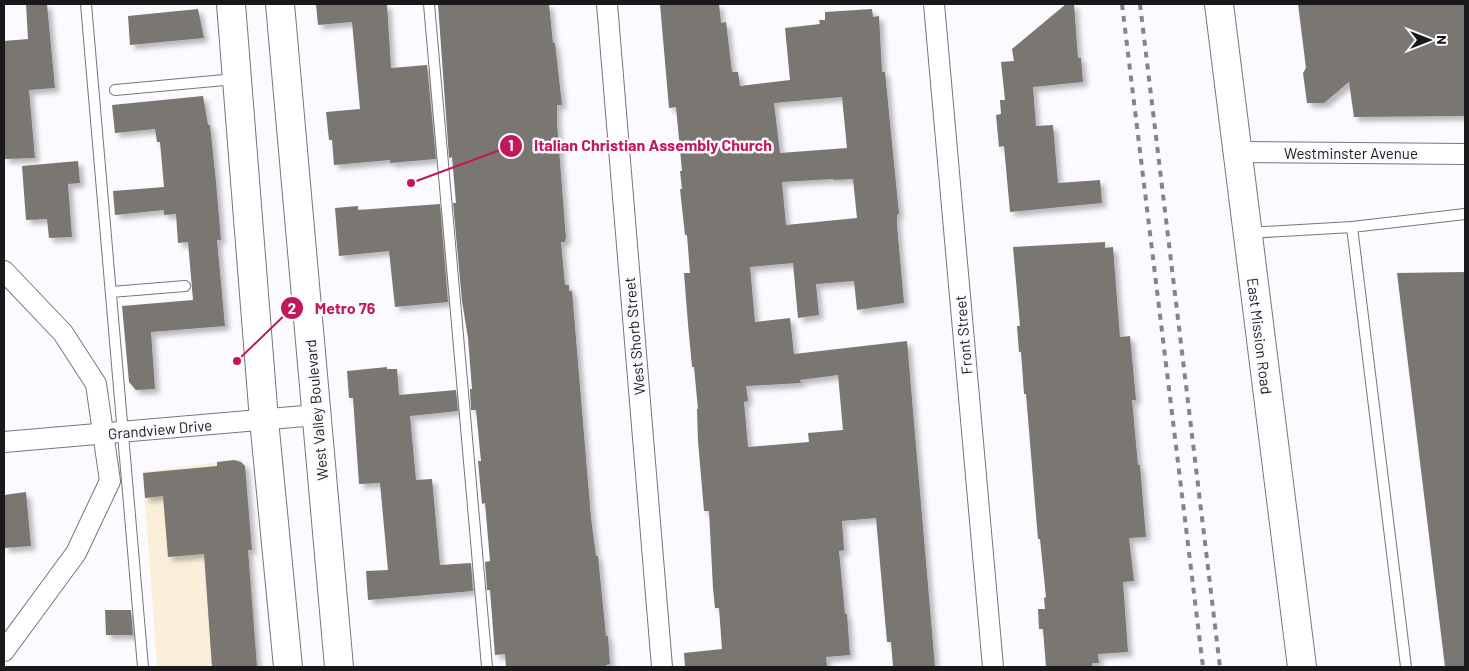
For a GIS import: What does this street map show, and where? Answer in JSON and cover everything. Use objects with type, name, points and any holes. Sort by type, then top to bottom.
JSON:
[{"type":"main road","points":[[231,4],[264,420],[288,667]]},
{"type":"main road","name":"West Valley Boulevard","points":[[280,4],[339,667]]},
{"type":"main road","name":"East Mission Road","points":[[1219,4],[1302,667]]},
{"type":"street","name":"West Shorb Street","points":[[607,4],[662,667]]},
{"type":"street","name":"Front Street","points":[[934,4],[993,667]]},
{"type":"street","name":"Westminster Avenue","points":[[1237,152],[1465,154]]},
{"type":"street","points":[[4,271],[63,333],[96,384],[113,433],[110,481],[76,553],[4,651]]},
{"type":"street","name":"Grandview Drive","points":[[4,442],[76,434],[113,433],[316,415]]},
{"type":"lane","points":[[86,4],[111,292],[113,433],[143,667]]},
{"type":"lane","points":[[429,4],[487,667]]},
{"type":"lane","points":[[115,90],[236,79]]},
{"type":"lane","points":[[1247,233],[1352,226],[1465,214]]},
{"type":"lane","points":[[1352,226],[1406,667]]},
{"type":"lane","points":[[111,292],[185,286]]},
{"type":"shaded area","points":[[242,459],[258,667],[157,667],[143,472]]},
{"type":"building","points":[[26,4],[47,4],[55,88],[29,90],[35,158],[4,159],[4,41],[28,39]]},
{"type":"building","points":[[316,4],[387,4],[391,68],[427,65],[436,159],[390,163],[390,160],[334,165],[332,140],[329,140],[326,112],[360,109],[352,22],[318,25]]},
{"type":"building","points":[[438,4],[549,4],[562,105],[557,105],[566,239],[565,242],[561,242],[565,285],[569,285],[569,291],[572,291],[591,518],[596,556],[598,556],[606,636],[608,636],[610,664],[606,665],[606,667],[506,667],[505,654],[495,655],[490,590],[487,590],[485,562],[490,561],[485,503],[482,504],[478,461],[481,461],[476,410],[471,410],[470,389],[472,389],[468,338],[462,301],[453,203],[456,203],[452,157],[449,158]]},
{"type":"building","points":[[660,4],[719,4],[721,23],[726,22],[732,72],[738,72],[740,86],[790,80],[785,28],[820,24],[819,20],[825,20],[825,12],[872,9],[873,17],[879,16],[882,72],[885,72],[899,214],[897,215],[897,225],[904,303],[857,310],[854,281],[816,284],[819,315],[798,318],[793,263],[750,267],[755,322],[790,318],[794,354],[907,341],[935,667],[893,667],[891,642],[887,642],[876,518],[842,521],[844,550],[839,551],[850,655],[826,657],[827,667],[685,667],[684,653],[722,649],[719,608],[715,608],[713,588],[709,511],[704,511],[698,441],[698,409],[688,324],[684,273],[690,273],[687,235],[685,235],[680,189],[682,189],[680,171],[682,171],[676,107],[669,108]],"holes":[[[842,97],[847,148],[780,153],[774,103]],[[853,179],[857,218],[786,225],[782,182]],[[838,375],[843,430],[808,433],[809,442],[748,447],[744,402],[748,401],[746,386],[801,383],[800,380]]]},
{"type":"building","points":[[1066,4],[1074,4],[1078,58],[1081,58],[1083,82],[1033,87],[1036,126],[1053,125],[1058,183],[1100,180],[1102,203],[1010,212],[1004,146],[999,147],[996,115],[1001,114],[1000,100],[1005,100],[1001,62],[1014,61],[1012,49]]},
{"type":"building","points":[[1298,4],[1465,4],[1465,116],[1354,117],[1349,82],[1324,103],[1307,103],[1303,73],[1306,68]]},
{"type":"building","points":[[198,9],[204,38],[130,45],[128,16]]},
{"type":"building","points":[[203,96],[208,125],[210,125],[216,182],[221,240],[217,240],[225,326],[151,332],[155,389],[136,390],[129,382],[122,306],[193,300],[188,242],[178,243],[176,214],[164,215],[164,210],[115,215],[113,191],[164,187],[160,142],[157,142],[155,129],[115,133],[112,105]]},
{"type":"building","points":[[78,161],[80,183],[68,184],[72,237],[49,238],[47,219],[26,220],[22,166]]},
{"type":"building","points":[[440,204],[448,302],[395,307],[389,251],[339,256],[335,208],[358,206],[358,210]]},
{"type":"building","points":[[1105,242],[1105,248],[1113,247],[1120,337],[1130,336],[1136,400],[1132,400],[1146,537],[1129,538],[1134,581],[1123,582],[1128,652],[1098,654],[1099,663],[1092,663],[1092,667],[1046,667],[1043,629],[1039,629],[1038,609],[1045,609],[1044,598],[1046,597],[1040,539],[1038,539],[1026,394],[1024,394],[1021,352],[1019,352],[1017,326],[1020,326],[1013,247]]},
{"type":"building","points":[[1465,272],[1465,667],[1445,667],[1397,273]]},
{"type":"building","points":[[387,367],[387,369],[397,369],[399,395],[456,390],[458,411],[410,416],[416,480],[432,479],[440,565],[471,563],[473,591],[368,600],[366,571],[388,570],[380,483],[359,484],[353,398],[349,398],[347,371]]},
{"type":"building","points":[[234,460],[241,462],[245,466],[252,550],[248,550],[257,667],[212,667],[204,554],[168,557],[163,496],[145,498],[143,473],[217,466],[217,462]]},
{"type":"building","points":[[26,492],[31,546],[4,548],[4,495]]},
{"type":"building","points":[[105,610],[131,610],[133,635],[106,635]]},
{"type":"railway","points":[[1122,4],[1203,667]]},
{"type":"railway","points":[[1140,4],[1220,667]]},
{"type":"place","name":"Italian Christian Assembly Church","points":[[411,183]]},
{"type":"place","name":"Metro 76","points":[[237,361]]}]
